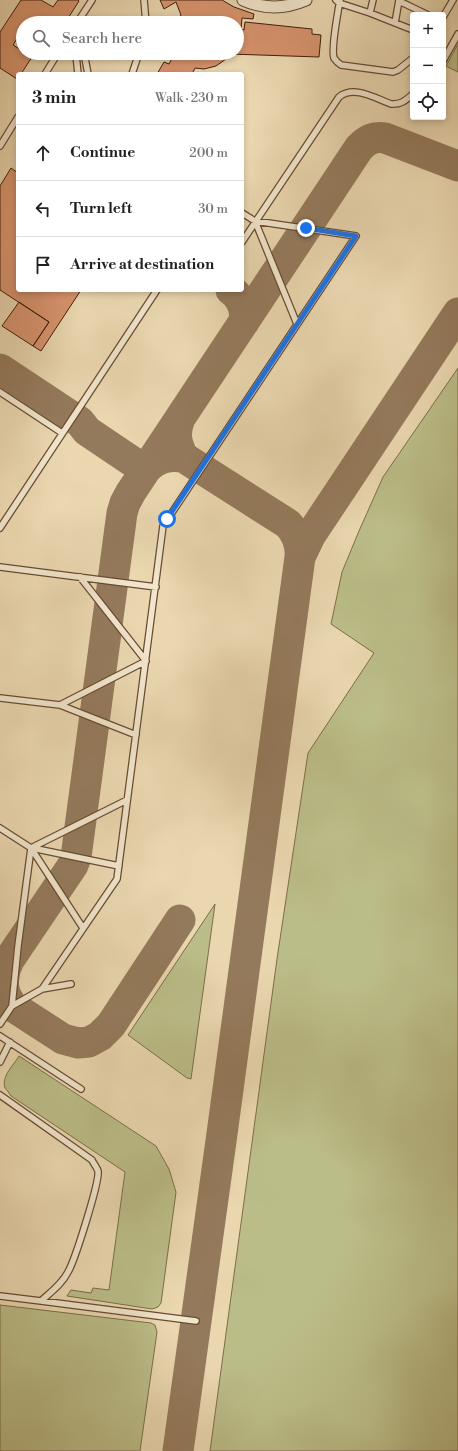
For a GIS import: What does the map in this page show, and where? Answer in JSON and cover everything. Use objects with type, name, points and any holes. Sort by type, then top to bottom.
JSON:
[{"type":"street","points":[[243,0],[263,6],[275,7],[288,6],[306,0]]},
{"type":"lane","points":[[82,16],[92,0]]},
{"type":"lane","points":[[144,0],[145,16]]},
{"type":"lane","points":[[370,13],[372,0]]},
{"type":"lane","points":[[395,23],[399,0],[422,12]]},
{"type":"lane","points":[[446,12],[453,0]]},
{"type":"lane","points":[[410,29],[338,1],[333,49],[334,58],[337,62],[341,65],[393,72],[410,60]]},
{"type":"lane","points":[[446,56],[458,34]]},
{"type":"lane","points":[[46,72],[54,60]]},
{"type":"lane","points":[[77,60],[78,72]]},
{"type":"lane","points":[[85,60],[88,72]]},
{"type":"lane","points":[[133,72],[137,60]]},
{"type":"lane","points":[[244,239],[339,97],[344,93],[355,92],[396,104],[406,101],[410,97]]},
{"type":"lane","points":[[0,146],[16,120]]},
{"type":"lane","points":[[42,989],[117,880],[163,526],[356,236],[255,221],[244,214]]},
{"type":"lane","points":[[255,221],[297,324]]},
{"type":"lane","points":[[0,528],[156,292]]},
{"type":"lane","points":[[0,392],[62,433]]},
{"type":"lane","points":[[0,566],[156,587]]},
{"type":"lane","points":[[80,577],[146,661]]},
{"type":"lane","points":[[60,705],[146,661]]},
{"type":"lane","points":[[0,698],[60,705],[136,735]]},
{"type":"lane","points":[[31,848],[127,800]]},
{"type":"lane","points":[[0,828],[31,848],[119,866]]},
{"type":"lane","points":[[31,848],[83,928]]},
{"type":"lane","points":[[12,1006],[18,946],[31,848]]},
{"type":"lane","points":[[0,1024],[12,1006],[42,989],[71,984]]},
{"type":"lane","points":[[0,1036],[81,1089]]},
{"type":"lane","points":[[0,1062],[10,1042]]},
{"type":"lane","points":[[0,1095],[92,1160],[98,1171],[95,1188],[79,1243],[68,1272],[56,1288],[41,1301]]},
{"type":"lane","points":[[0,1296],[196,1322]]},
{"type":"green space","points":[[458,44],[458,72],[446,66]]},
{"type":"green space","points":[[458,368],[458,1451],[210,1451],[277,959],[308,753],[374,653],[331,624],[342,572],[383,477]]},
{"type":"green space","points":[[215,904],[191,1079],[187,1078],[128,1035]]},
{"type":"green space","points":[[19,1056],[156,1146],[169,1169],[176,1192],[161,1303],[158,1307],[152,1309],[67,1296],[71,1290],[91,1293],[93,1288],[109,1290],[125,1172],[11,1096],[5,1088],[5,1079],[6,1075]]},
{"type":"green space","points":[[0,1305],[151,1323],[155,1325],[157,1332],[140,1451],[0,1451]]},
{"type":"building","points":[[21,0],[41,0],[53,7],[58,0],[79,1],[69,16],[16,16],[16,40],[13,45],[16,47],[16,60],[30,60],[22,72],[16,72],[16,78],[0,68],[0,32]]},
{"type":"building","points":[[160,0],[222,0],[234,7],[254,14],[253,19],[244,18],[244,16],[180,16],[176,2],[164,9]]},
{"type":"building","points":[[245,22],[312,29],[312,34],[321,35],[319,57],[244,54]]},
{"type":"building","points":[[171,60],[225,60],[216,66],[204,69],[195,68],[193,72],[158,72],[164,62],[169,64]]},
{"type":"building","points":[[11,168],[16,172],[16,292],[80,292],[41,351],[33,346],[49,322],[0,290],[0,186]]},
{"type":"building","points":[[19,302],[49,322],[33,346],[2,326]]},
{"type":"taxiway","points":[[180,920],[111,1025],[100,1036],[89,1042],[78,1043],[63,1039],[12,1006],[5,994],[3,983],[5,970],[9,960],[73,865],[76,857],[122,513],[125,503],[359,148],[370,139],[385,138],[458,166]]},
{"type":"taxiway","points":[[234,292],[240,300],[244,309],[244,322]]},
{"type":"taxiway","points":[[178,1451],[300,557],[310,536],[458,313]]},
{"type":"taxiway","points":[[0,369],[80,422],[87,431],[145,470],[162,458],[172,456],[183,457],[176,433],[180,418]]},
{"type":"taxiway","points":[[183,457],[288,524],[298,539],[300,557]]},
{"type":"route","points":[[167,519],[356,236],[306,228]]}]
